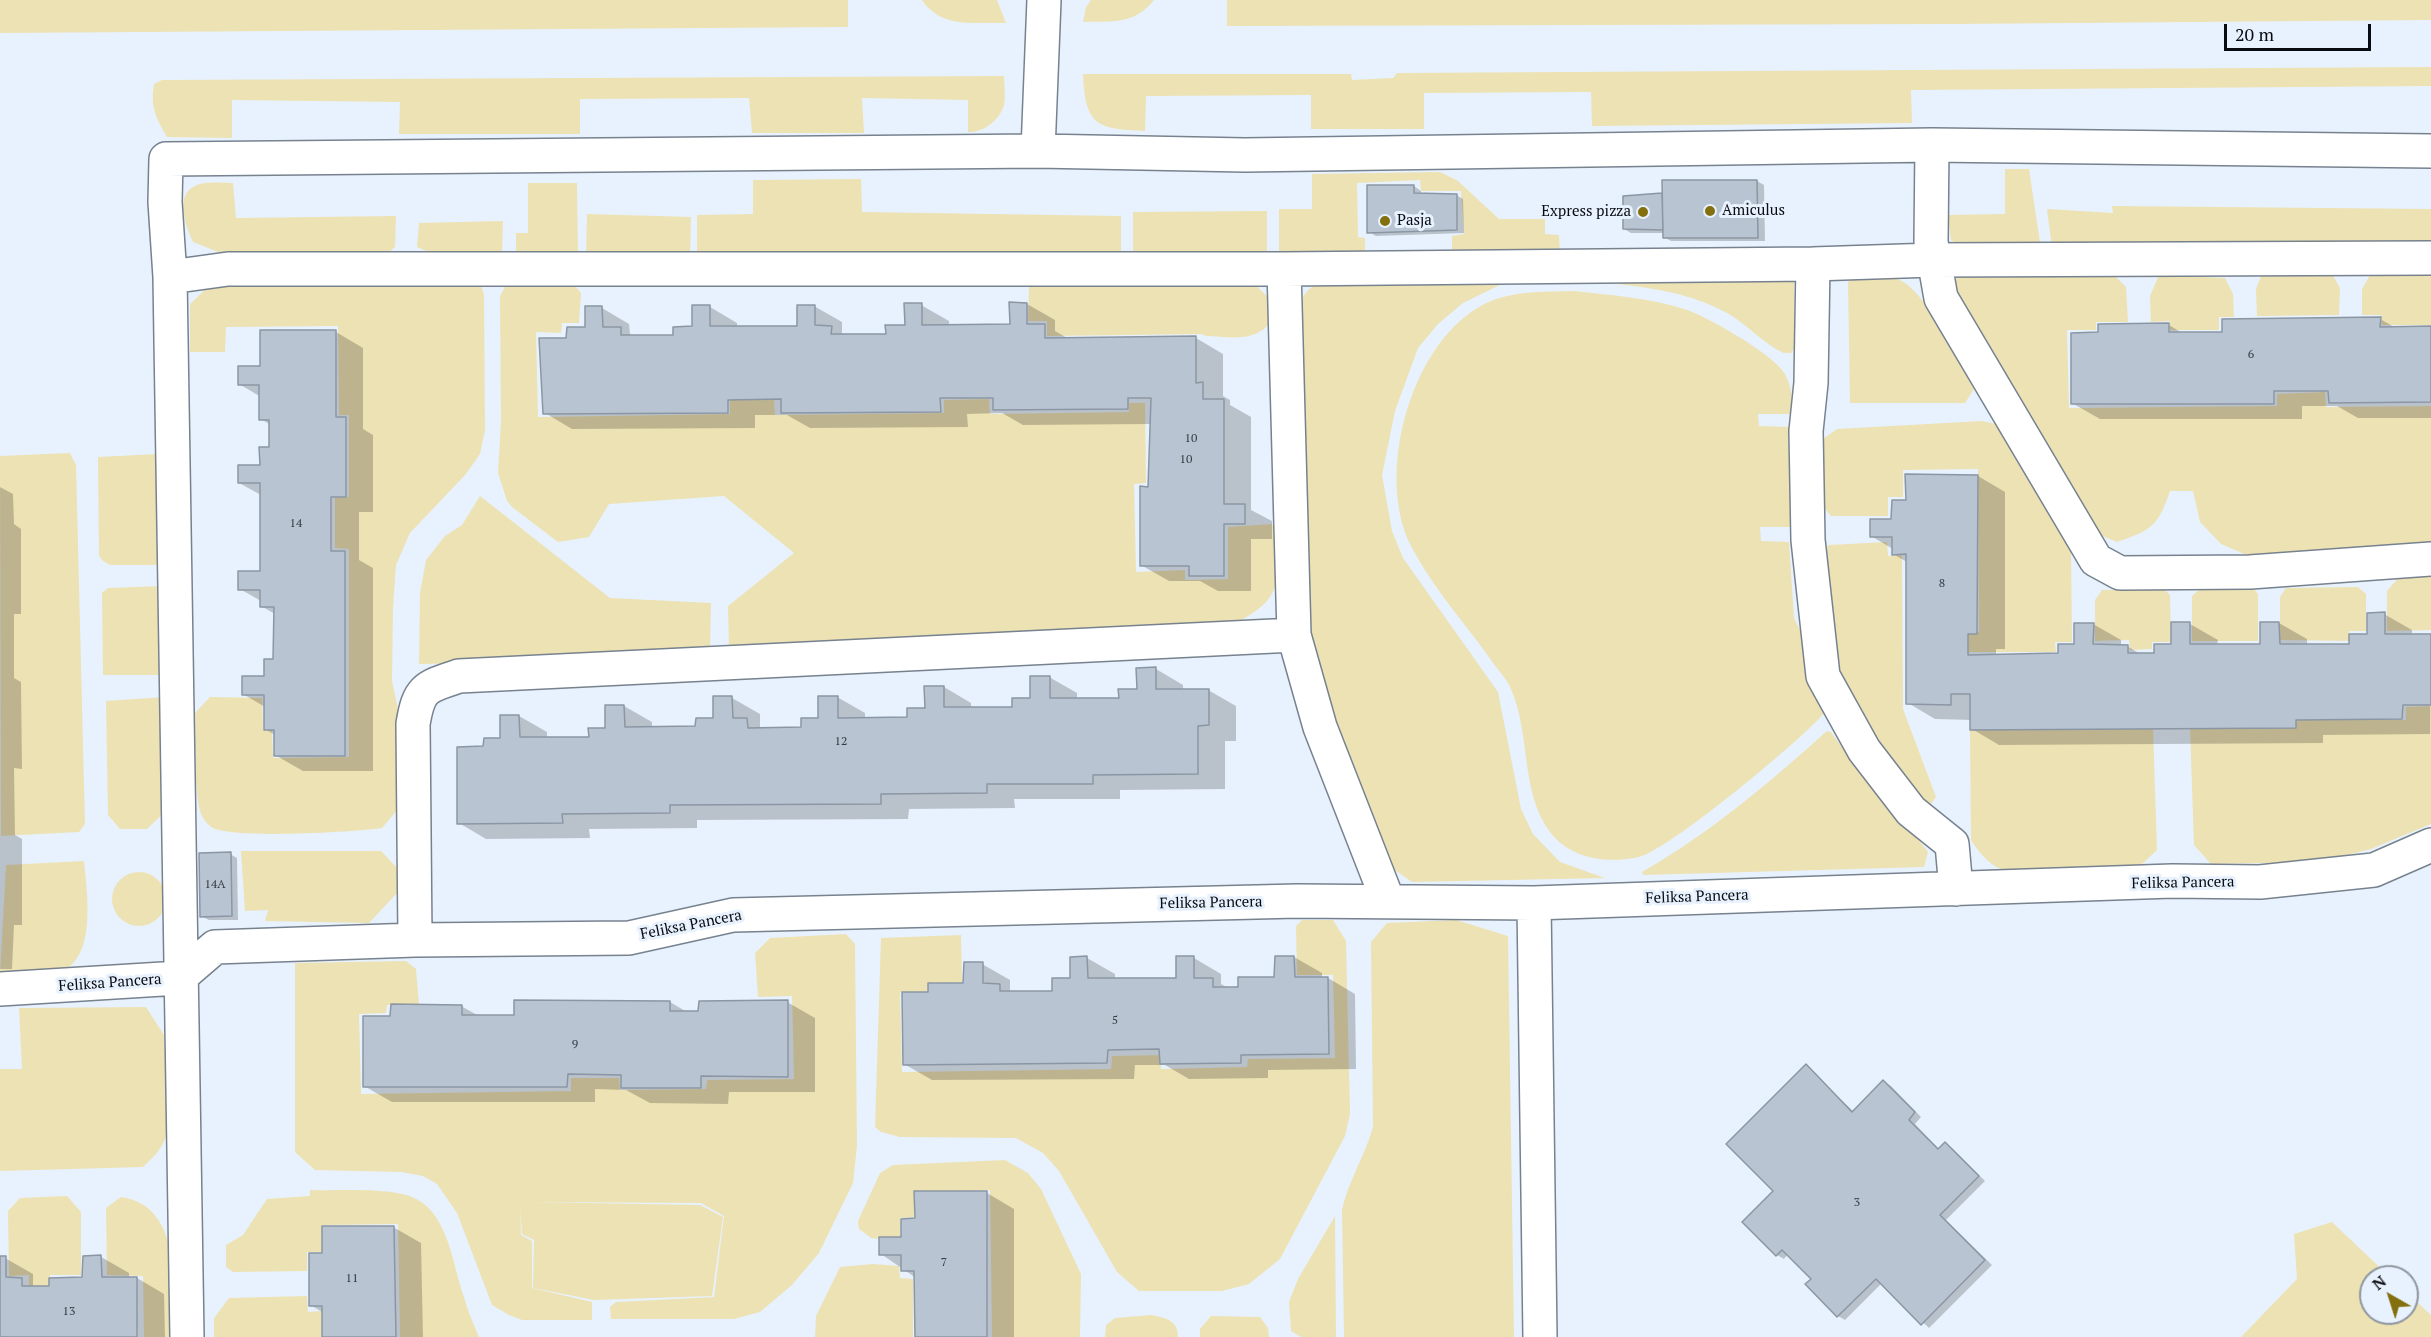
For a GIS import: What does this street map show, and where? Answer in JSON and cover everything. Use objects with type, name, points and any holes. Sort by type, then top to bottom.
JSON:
[{"type":"street","points":[[1038,151],[1044,0]]},
{"type":"street","points":[[1932,145],[1933,260],[1941,298],[2005,410],[2096,560],[2120,573],[2250,572],[2431,559]]},
{"type":"street","points":[[187,1337],[179,978],[170,277],[165,202],[166,159],[1038,151],[1245,155],[1932,145],[2431,151]]},
{"type":"street","points":[[170,277],[228,270],[1284,269],[1904,263],[1933,260],[2431,258]]},
{"type":"street","points":[[1813,264],[1811,383],[1806,431],[1808,540],[1823,676],[1864,750],[1911,811],[1952,844],[1956,889]]},
{"type":"street","points":[[1284,269],[1294,635],[1323,737],[1388,902]]},
{"type":"street","points":[[415,940],[413,724],[417,700],[430,685],[459,676],[1294,635]]},
{"type":"street","name":"Feliksa Pancera","points":[[0,989],[179,978],[215,947],[415,940],[629,938],[733,915],[862,910],[1388,902],[1534,903],[2172,881],[2260,882],[2374,870],[2431,845]]},
{"type":"street","points":[[1534,903],[1540,1337]]},
{"type":"shaded area","points":[[0,0],[848,0],[848,27],[0,33]]},
{"type":"shaded area","points":[[922,0],[997,0],[1006,23],[971,23],[949,20],[939,16]]},
{"type":"shaded area","points":[[1091,0],[1154,0],[1131,18],[1083,22],[1086,7]]},
{"type":"shaded area","points":[[1227,0],[2431,0],[2431,20],[1227,26]]},
{"type":"shaded area","points":[[2431,67],[2431,86],[1911,90],[1912,123],[1592,126],[1591,92],[1424,93],[1424,129],[1311,129],[1311,95],[1146,96],[1145,131],[1115,129],[1097,121],[1087,105],[1083,74],[1351,74],[1352,80],[1393,78],[1397,73]]},
{"type":"shaded area","points":[[1004,76],[1005,102],[1002,111],[985,128],[974,132],[968,132],[968,100],[862,98],[864,133],[752,133],[749,98],[580,99],[580,134],[399,134],[400,102],[232,100],[232,138],[167,137],[153,106],[154,84],[162,80]]},
{"type":"shaded area","points":[[2005,169],[2029,169],[2041,249],[1964,249],[1951,240],[1948,215],[2005,214]]},
{"type":"shaded area","points":[[1440,172],[1458,181],[1499,219],[1545,219],[1545,234],[1559,235],[1560,253],[1452,255],[1452,236],[1464,234],[1461,191],[1421,191],[1420,180],[1357,183],[1358,237],[1365,238],[1365,256],[1279,257],[1279,209],[1312,209],[1312,174]]},
{"type":"shaded area","points":[[861,179],[862,212],[1121,216],[1121,256],[697,258],[697,215],[753,214],[753,180]]},
{"type":"shaded area","points":[[203,183],[233,183],[236,218],[396,216],[395,247],[386,255],[236,259],[193,242],[187,228],[183,204],[189,190]]},
{"type":"shaded area","points":[[528,183],[577,183],[578,255],[516,255],[516,233],[528,233]]},
{"type":"shaded area","points":[[2112,206],[2431,209],[2431,246],[2052,248],[2047,209],[2113,213]]},
{"type":"shaded area","points":[[1267,211],[1267,256],[1133,257],[1133,212]]},
{"type":"shaded area","points":[[587,214],[691,217],[690,259],[586,256]]},
{"type":"shaded area","points":[[503,221],[502,255],[431,253],[417,247],[419,223]]},
{"type":"shaded area","points":[[2373,270],[2431,270],[2431,325],[2382,325],[2381,315],[2362,315],[2362,289]]},
{"type":"shaded area","points":[[2331,272],[2340,288],[2339,315],[2257,316],[2256,289],[2262,274]]},
{"type":"shaded area","points":[[1963,273],[2113,274],[2126,287],[2128,322],[2096,322],[2096,330],[2067,330],[2069,408],[2277,406],[2277,394],[2325,392],[2326,407],[2431,406],[2431,546],[2249,556],[2221,544],[2200,522],[2193,491],[2170,491],[2157,519],[2146,530],[2138,534],[2117,542],[2100,535],[1953,287],[1955,280]]},
{"type":"shaded area","points":[[2159,275],[2225,278],[2233,294],[2234,317],[2219,317],[2219,330],[2170,330],[2170,321],[2151,322],[2150,296]]},
{"type":"shaded area","points":[[1790,276],[1794,281],[1794,349],[1791,353],[1784,353],[1776,349],[1727,313],[1695,299],[1660,290],[1591,281]]},
{"type":"shaded area","points":[[1859,276],[1894,278],[1905,283],[1915,292],[1934,317],[1974,389],[1965,403],[1850,403],[1848,282]]},
{"type":"shaded area","points":[[280,279],[397,279],[408,287],[416,282],[480,283],[484,294],[485,430],[480,454],[466,474],[410,533],[396,565],[392,681],[398,709],[398,809],[382,828],[296,834],[245,833],[213,828],[203,818],[200,810],[196,783],[195,713],[210,697],[262,698],[263,730],[272,731],[273,758],[349,757],[349,549],[335,548],[335,498],[349,497],[349,415],[339,415],[338,326],[226,327],[225,352],[190,352],[190,304],[211,284],[259,283],[272,286]]},
{"type":"shaded area","points":[[1042,280],[1253,283],[1268,297],[1273,319],[1259,332],[1243,337],[1202,334],[1047,336],[1047,321],[1028,321],[1029,287]]},
{"type":"shaded area","points":[[1325,281],[1508,281],[1463,303],[1438,324],[1418,348],[1395,411],[1382,475],[1392,531],[1403,558],[1498,692],[1521,809],[1533,834],[1560,862],[1605,878],[1412,882],[1392,868],[1324,690],[1306,610],[1299,306],[1303,296],[1309,290]]},
{"type":"shaded area","points":[[572,282],[581,293],[579,323],[562,323],[561,333],[536,332],[538,417],[730,414],[730,400],[774,399],[775,415],[944,413],[944,400],[989,399],[990,414],[1129,412],[1129,403],[1145,403],[1146,483],[1134,484],[1136,572],[1185,570],[1185,580],[1228,579],[1228,527],[1272,524],[1280,555],[1280,567],[1274,589],[1262,606],[1235,624],[729,651],[728,606],[794,553],[724,496],[609,504],[589,537],[558,542],[507,501],[498,473],[501,422],[500,296],[507,283]]},
{"type":"shaded area","points":[[1574,291],[1644,300],[1684,309],[1723,327],[1768,357],[1785,374],[1791,393],[1790,414],[1758,414],[1759,426],[1791,427],[1791,527],[1760,527],[1761,541],[1789,542],[1794,618],[1803,636],[1825,712],[1765,767],[1678,835],[1639,857],[1615,860],[1579,854],[1558,841],[1550,832],[1534,799],[1521,725],[1511,689],[1419,561],[1401,517],[1397,484],[1399,450],[1406,415],[1418,381],[1434,351],[1455,326],[1479,307],[1501,297],[1537,292]]},
{"type":"shaded area","points":[[1982,421],[1996,424],[2071,546],[2072,642],[2055,642],[2056,652],[1968,652],[1968,632],[1979,632],[1978,469],[1903,470],[1903,497],[1888,497],[1888,516],[1831,516],[1821,504],[1823,439],[1837,429]]},
{"type":"shaded area","points":[[70,453],[76,465],[85,824],[79,832],[1,836],[0,456]]},
{"type":"shaded area","points":[[158,454],[159,565],[110,565],[99,556],[98,457]]},
{"type":"shaded area","points":[[480,496],[610,598],[711,603],[710,652],[599,661],[419,664],[420,593],[426,560],[445,536],[462,525]]},
{"type":"shaded area","points":[[1887,542],[1888,556],[1902,555],[1903,709],[1936,797],[1928,808],[1881,749],[1854,705],[1834,659],[1826,625],[1820,553],[1829,545]]},
{"type":"shaded area","points":[[2400,576],[2431,576],[2431,630],[2387,631],[2387,591]]},
{"type":"shaded area","points":[[162,586],[164,675],[103,675],[102,593],[108,588]]},
{"type":"shaded area","points":[[2358,587],[2366,594],[2366,631],[2349,631],[2349,641],[2280,640],[2280,597],[2286,588]]},
{"type":"shaded area","points":[[2253,588],[2258,594],[2258,641],[2192,641],[2192,596],[2200,589]]},
{"type":"shaded area","points":[[2164,589],[2170,595],[2171,642],[2152,642],[2152,649],[2130,650],[2129,640],[2095,641],[2095,600],[2102,590]]},
{"type":"shaded area","points":[[165,697],[167,810],[147,829],[120,829],[108,815],[106,701]]},
{"type":"shaded area","points":[[2431,706],[2431,824],[2371,849],[2319,862],[2211,864],[2194,845],[2190,729],[2296,728],[2296,720],[2406,720],[2406,707]]},
{"type":"shaded area","points":[[2153,729],[2157,850],[2139,867],[2049,873],[2015,872],[1992,864],[1971,840],[1970,730]]},
{"type":"shaded area","points":[[1827,731],[1831,732],[1874,792],[1905,822],[1928,852],[1924,867],[1643,875],[1642,872],[1691,841],[1738,806]]},
{"type":"shaded area","points":[[241,851],[381,851],[400,871],[398,892],[369,923],[265,921],[268,910],[245,911]]},
{"type":"shaded area","points":[[84,861],[88,908],[84,942],[79,956],[69,967],[56,973],[35,975],[0,973],[6,865]]},
{"type":"shaded area","points":[[139,872],[149,874],[158,880],[164,889],[166,899],[164,909],[158,918],[149,924],[139,926],[129,924],[120,918],[114,909],[112,899],[114,889],[120,880],[129,874]]},
{"type":"shaded area","points":[[1302,920],[1333,920],[1346,941],[1350,1114],[1345,1136],[1280,1259],[1249,1284],[1222,1291],[1139,1291],[1117,1272],[1059,1171],[1043,1153],[1016,1138],[900,1137],[881,1132],[875,1127],[881,938],[961,935],[962,982],[928,983],[927,992],[900,992],[902,1072],[1111,1069],[1112,1056],[1160,1055],[1161,1069],[1247,1067],[1248,1059],[1335,1058],[1333,975],[1297,975],[1296,926]]},
{"type":"shaded area","points":[[1456,920],[1508,936],[1514,1337],[1344,1337],[1342,1210],[1373,1127],[1371,942],[1387,923]]},
{"type":"shaded area","points":[[846,934],[855,944],[857,1146],[853,1183],[819,1253],[792,1285],[760,1312],[734,1319],[611,1319],[610,1307],[616,1302],[714,1297],[724,1216],[701,1203],[527,1202],[700,1205],[723,1217],[712,1296],[594,1300],[533,1288],[534,1240],[522,1234],[520,1208],[521,1235],[532,1241],[532,1288],[592,1302],[592,1320],[522,1320],[492,1305],[457,1213],[437,1184],[423,1176],[401,1172],[315,1170],[295,1152],[295,963],[406,961],[416,969],[419,1005],[387,1005],[386,1013],[359,1014],[361,1094],[571,1091],[571,1078],[619,1078],[620,1090],[706,1089],[707,1080],[794,1079],[792,996],[758,997],[755,953],[770,938]]},
{"type":"shaded area","points":[[146,1007],[164,1035],[168,1127],[165,1139],[156,1154],[143,1167],[0,1171],[0,1069],[22,1069],[19,1008]]},
{"type":"shaded area","points":[[1005,1160],[1028,1173],[1041,1189],[1081,1274],[1080,1337],[992,1337],[990,1190],[914,1192],[914,1217],[900,1218],[900,1241],[871,1238],[859,1229],[858,1221],[880,1173],[893,1165]]},
{"type":"shaded area","points":[[310,1190],[391,1192],[417,1199],[429,1208],[445,1234],[466,1305],[479,1337],[400,1337],[398,1224],[322,1225],[322,1252],[307,1252],[307,1271],[233,1272],[226,1267],[226,1245],[243,1235],[267,1199],[310,1196]]},
{"type":"shaded area","points":[[67,1196],[81,1212],[81,1275],[50,1275],[49,1286],[29,1286],[29,1275],[9,1276],[8,1211],[20,1198]]},
{"type":"shaded area","points":[[121,1197],[141,1204],[156,1216],[165,1233],[171,1253],[173,1275],[174,1337],[144,1337],[143,1276],[107,1275],[106,1208]]},
{"type":"shaded area","points":[[1335,1216],[1336,1337],[1301,1337],[1291,1331],[1289,1302],[1298,1279]]},
{"type":"shaded area","points":[[2332,1222],[2377,1265],[2359,1265],[2359,1325],[2419,1325],[2419,1304],[2431,1315],[2431,1337],[2241,1337],[2297,1279],[2294,1234]]},
{"type":"shaded area","points":[[873,1264],[899,1266],[900,1278],[913,1279],[913,1337],[815,1337],[816,1316],[840,1267]]},
{"type":"shaded area","points":[[307,1296],[308,1312],[322,1311],[322,1337],[214,1337],[214,1318],[229,1298]]},
{"type":"shaded area","points":[[1151,1315],[1173,1323],[1178,1337],[1105,1337],[1106,1325],[1115,1318]]},
{"type":"shaded area","points":[[1211,1316],[1260,1317],[1268,1328],[1269,1337],[1200,1337],[1200,1329]]},
{"type":"building","name":"Amiculus","points":[[1662,180],[1757,180],[1758,238],[1663,238]]},
{"type":"building","points":[[1367,185],[1414,185],[1414,193],[1457,194],[1457,230],[1367,233]]},
{"type":"building","name":"Express pizza","points":[[1662,193],[1663,230],[1623,229],[1623,196]]},
{"type":"building","points":[[1009,302],[1027,303],[1027,324],[1045,324],[1045,338],[1196,336],[1196,383],[1203,382],[1203,399],[1224,399],[1224,504],[1245,504],[1245,524],[1224,524],[1224,576],[1189,576],[1189,566],[1140,566],[1140,486],[1148,487],[1151,398],[1128,398],[1128,409],[993,410],[993,398],[940,398],[941,412],[781,413],[781,399],[728,400],[728,413],[543,414],[539,338],[566,338],[567,327],[585,327],[585,306],[602,306],[603,327],[621,327],[621,335],[673,335],[673,327],[692,326],[692,305],[710,305],[710,326],[797,326],[797,305],[815,305],[815,325],[832,326],[831,334],[886,334],[885,325],[905,325],[904,303],[922,303],[922,325],[1010,324]]},
{"type":"building","points":[[2381,317],[2380,327],[2431,326],[2431,402],[2329,403],[2328,391],[2274,391],[2274,404],[2071,404],[2071,333],[2098,332],[2098,324],[2169,323],[2169,332],[2222,332],[2222,319]]},
{"type":"building","points":[[260,330],[336,330],[336,417],[346,417],[346,497],[331,497],[331,551],[345,551],[345,756],[274,756],[274,730],[264,730],[264,695],[242,695],[242,676],[264,676],[264,659],[273,659],[274,607],[260,607],[260,590],[238,590],[238,571],[260,571],[260,483],[238,483],[238,465],[260,465],[259,447],[269,447],[269,420],[259,420],[259,385],[238,385],[238,366],[260,366]]},
{"type":"building","points":[[1905,474],[1978,475],[1977,634],[1968,634],[1968,655],[2058,653],[2058,644],[2074,644],[2074,623],[2094,623],[2093,644],[2128,645],[2128,653],[2154,653],[2154,644],[2171,644],[2171,622],[2190,622],[2190,644],[2260,644],[2260,622],[2279,622],[2280,644],[2349,644],[2349,634],[2367,634],[2367,613],[2385,612],[2385,634],[2431,634],[2431,705],[2403,705],[2402,719],[2296,720],[2296,728],[1970,730],[1970,694],[1951,694],[1951,705],[1906,704],[1906,554],[1892,555],[1892,537],[1870,537],[1870,519],[1891,519],[1892,500],[1906,500]]},
{"type":"building","points":[[1156,667],[1156,689],[1209,689],[1209,725],[1198,726],[1198,774],[1093,775],[1093,784],[987,784],[987,793],[881,794],[881,804],[670,805],[670,813],[562,814],[563,823],[457,824],[457,747],[483,746],[484,738],[500,738],[500,715],[519,715],[520,737],[589,737],[588,728],[605,728],[605,705],[624,705],[625,727],[695,726],[696,718],[713,718],[713,696],[732,696],[733,718],[747,718],[748,728],[801,727],[801,718],[818,718],[818,696],[838,696],[838,718],[907,717],[907,708],[925,708],[924,686],[944,686],[944,707],[1012,707],[1012,698],[1030,698],[1030,676],[1050,676],[1050,698],[1119,698],[1118,689],[1137,689],[1136,668]]},
{"type":"building","points":[[231,852],[232,916],[200,917],[199,853]]},
{"type":"building","points":[[1087,956],[1088,978],[1176,978],[1176,956],[1194,956],[1194,978],[1213,978],[1213,987],[1238,987],[1238,977],[1274,977],[1275,956],[1294,956],[1295,977],[1328,977],[1329,1054],[1241,1055],[1241,1063],[1160,1064],[1159,1049],[1108,1050],[1107,1063],[903,1065],[902,992],[928,992],[928,983],[963,983],[964,962],[983,962],[983,983],[1000,984],[1000,991],[1052,991],[1052,978],[1070,978],[1070,957]]},
{"type":"building","points":[[514,1000],[670,1001],[670,1011],[698,1011],[699,1001],[788,1000],[788,1077],[701,1076],[701,1088],[621,1088],[621,1075],[568,1074],[567,1087],[363,1087],[363,1016],[390,1016],[391,1004],[462,1005],[462,1015],[514,1015]]},
{"type":"building","points":[[1806,1064],[1852,1112],[1883,1080],[1915,1112],[1909,1120],[1938,1149],[1945,1142],[1979,1176],[1940,1215],[1985,1260],[1921,1325],[1876,1279],[1837,1317],[1805,1284],[1811,1279],[1782,1250],[1776,1256],[1742,1222],[1773,1191],[1726,1144]]},
{"type":"building","points":[[914,1191],[987,1191],[987,1337],[915,1337],[914,1271],[901,1271],[901,1255],[879,1255],[879,1237],[901,1237],[901,1219],[915,1218]]},
{"type":"building","points":[[322,1226],[394,1226],[396,1337],[322,1337],[322,1306],[309,1306],[309,1253],[322,1253]]},
{"type":"building","points":[[101,1255],[102,1277],[137,1277],[137,1337],[0,1337],[0,1256],[6,1256],[6,1277],[22,1278],[22,1286],[49,1286],[49,1278],[82,1277],[83,1256]]},
{"type":"place","name":"Amiculus","points":[[1710,211]]},
{"type":"place","name":"Express pizza","points":[[1643,212]]},
{"type":"place","name":"Pasja","points":[[1385,221]]}]
